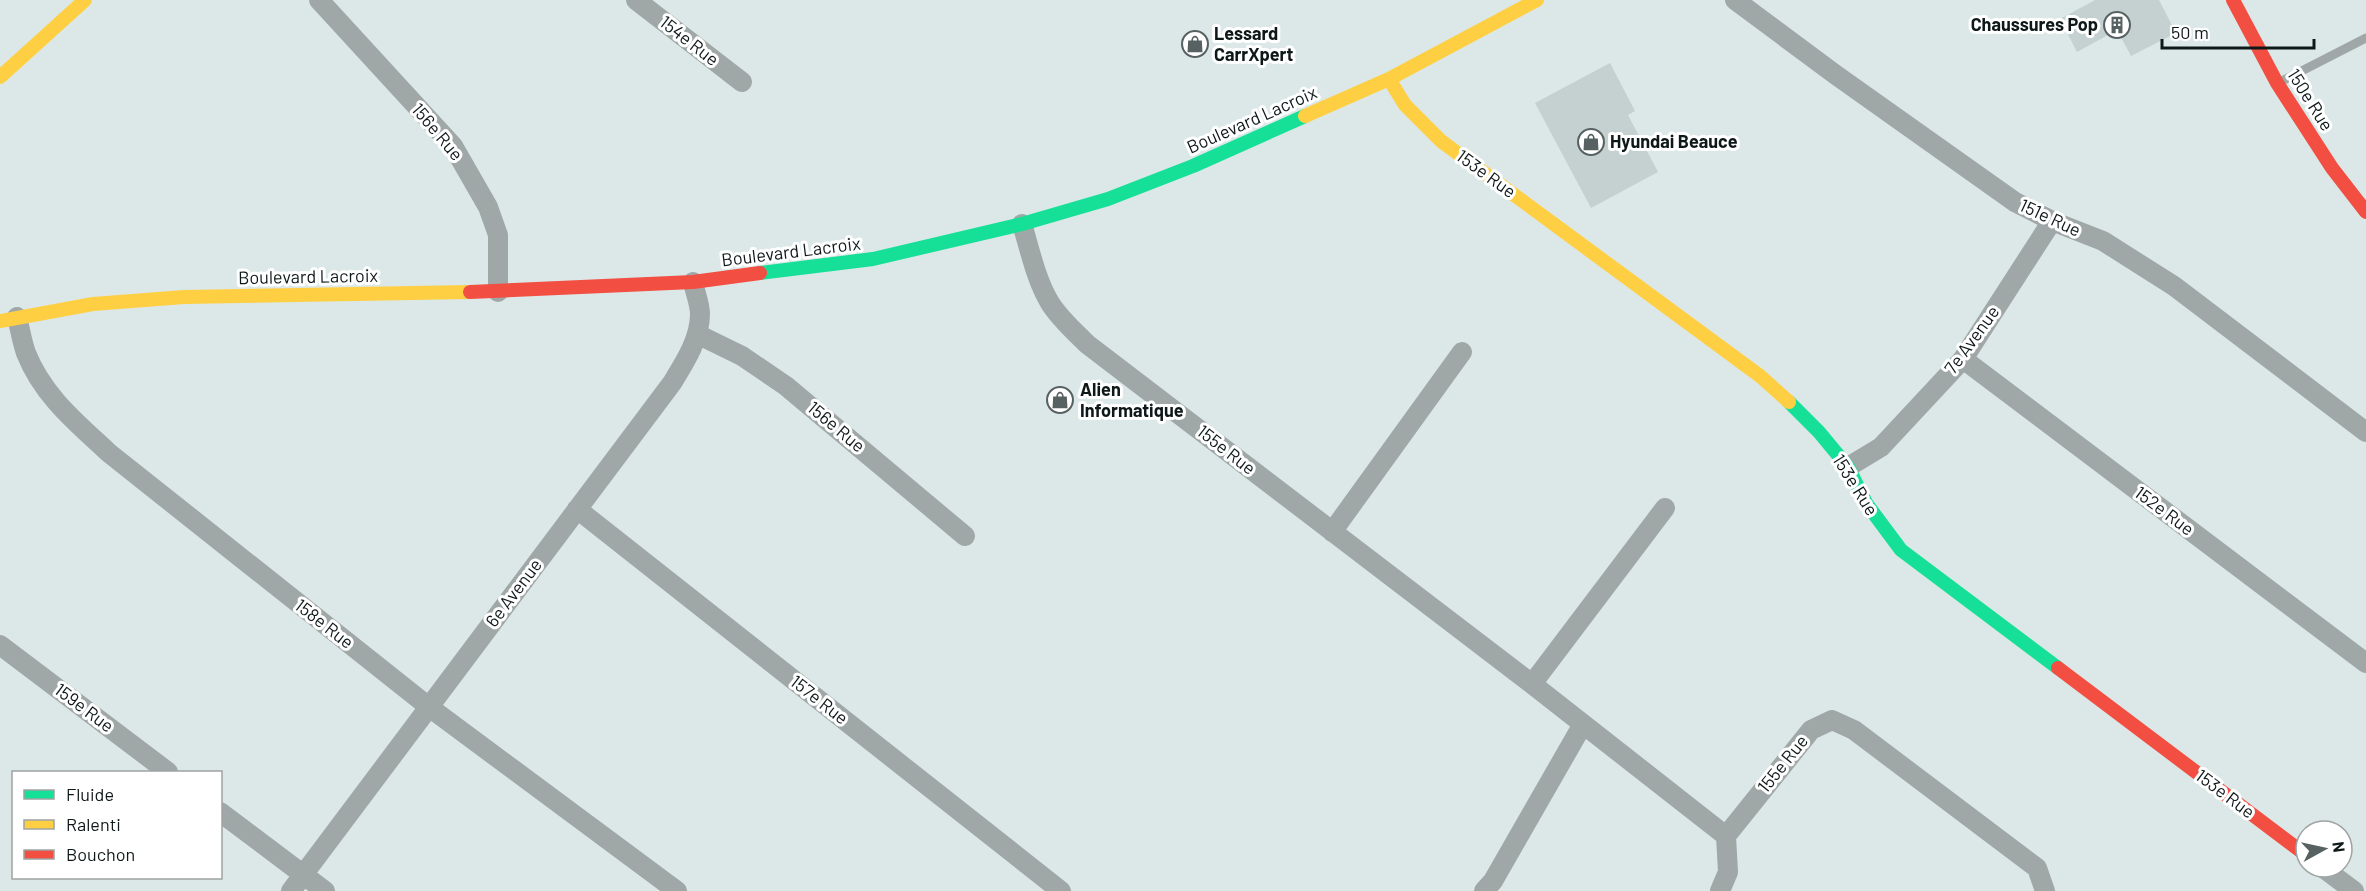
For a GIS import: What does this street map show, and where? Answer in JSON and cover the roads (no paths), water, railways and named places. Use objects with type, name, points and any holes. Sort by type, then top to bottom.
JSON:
[{"type":"main road","points":[[0,76],[85,0]]},
{"type":"main road","name":"Boulevard Lacroix","points":[[8,319],[93,304],[184,297],[498,292],[693,282],[873,260],[1022,224],[1108,199],[1193,166],[1389,79],[1537,0]]},
{"type":"main road","name":"150e Rue","points":[[2233,0],[2277,83],[2332,168],[2366,212]]},
{"type":"main road","name":"153e Rue","points":[[1389,79],[1405,105],[1441,141],[1760,376],[1811,424],[1848,467],[1866,503],[1901,550],[2294,846]]},
{"type":"street","name":"156e Rue","points":[[319,0],[459,155],[488,207],[498,235],[498,292]]},
{"type":"street","name":"154e Rue","points":[[636,0],[742,82]]},
{"type":"street","name":"151e Rue","points":[[1735,0],[2015,202],[2052,221],[2103,241],[2174,286],[2366,432]]},
{"type":"street","name":"7e Avenue","points":[[1848,467],[1881,447],[1962,359],[2052,221]]},
{"type":"street","name":"155e Rue","points":[[1022,224],[1041,285],[1062,320],[1087,344],[1532,684],[1726,836],[1811,730],[1832,720],[1854,730],[2037,868],[2045,891]]},
{"type":"street","name":"6e Avenue","points":[[291,891],[672,383],[688,358],[697,333],[700,313],[693,282]]},
{"type":"street","name":"158e Rue","points":[[8,319],[44,387],[64,412],[109,453],[429,707],[677,891]]},
{"type":"street","name":"156e Rue","points":[[697,333],[742,357],[786,386],[966,536]]},
{"type":"street","points":[[1332,532],[1462,352]]},
{"type":"street","name":"152e Rue","points":[[1962,359],[2366,663]]},
{"type":"street","points":[[1532,684],[1665,508]]},
{"type":"street","name":"157e Rue","points":[[577,509],[1061,891]]},
{"type":"street","name":"159e Rue","points":[[0,645],[167,771]]},
{"type":"street","points":[[1484,891],[1493,881],[1583,724]]},
{"type":"street","points":[[222,814],[325,891]]},
{"type":"street","points":[[1720,891],[1728,872],[1726,836]]},
{"type":"street","points":[[2338,879],[2354,891]]},
{"type":"lane","points":[[2277,83],[2366,38]]},
{"type":"place","name":"Chaussures Pop","points":[[2117,25]]},
{"type":"place","name":"Lessard CarrXpert","points":[[1195,44]]},
{"type":"place","name":"Hyundai Beauce","points":[[1591,142]]},
{"type":"place","name":"Alien Informatique","points":[[1060,400]]}]
